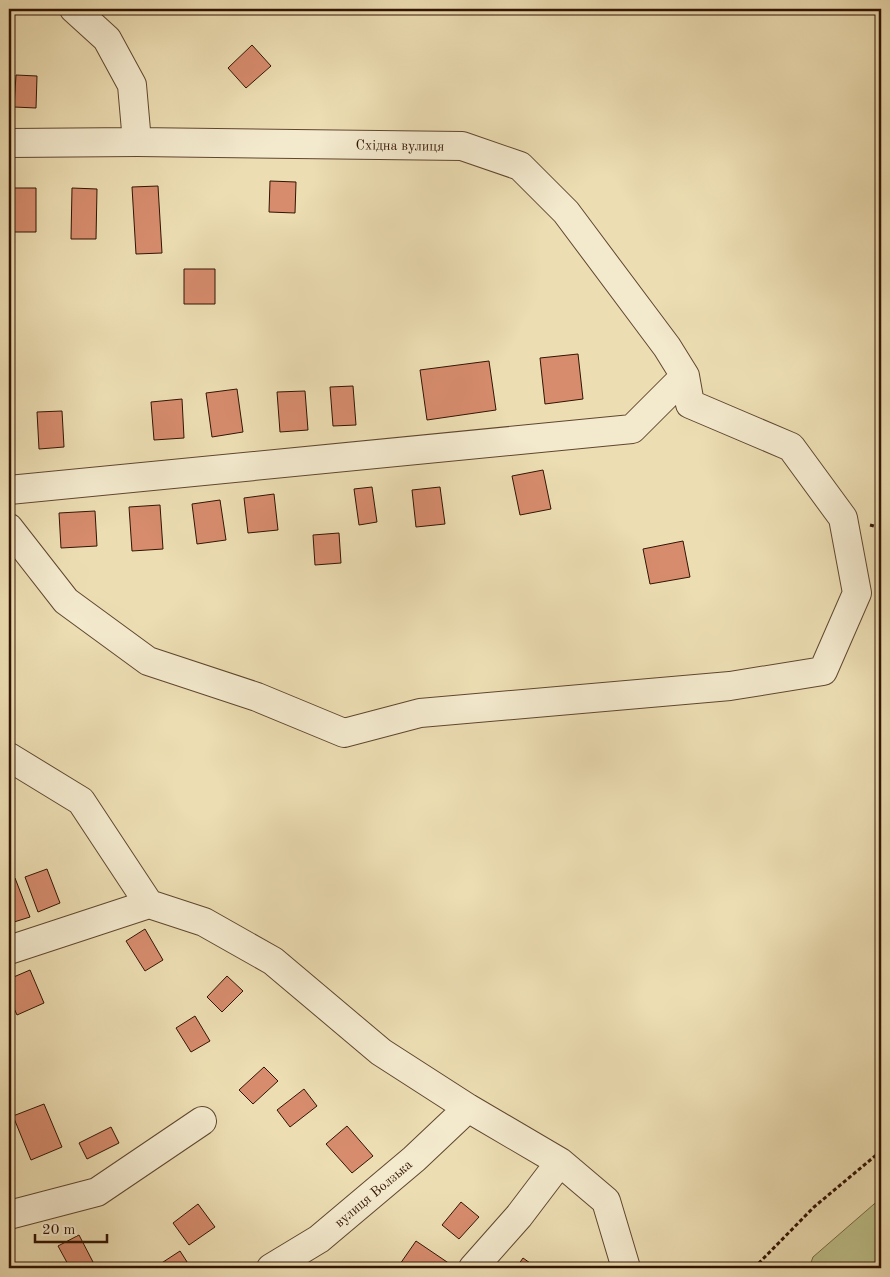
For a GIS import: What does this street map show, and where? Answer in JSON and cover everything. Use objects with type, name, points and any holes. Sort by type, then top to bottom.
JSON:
[{"type":"street","points":[[74,9],[107,38],[132,85],[137,142]]},
{"type":"street","name":"Східна вулиця","points":[[9,143],[137,142],[462,146],[520,166],[566,212],[667,347],[685,376]]},
{"type":"street","points":[[9,490],[632,429],[685,376]]},
{"type":"street","points":[[9,528],[66,601],[148,661],[258,697],[344,733],[420,713],[730,686],[823,671],[857,593],[843,518],[791,447],[690,404],[685,376]]},
{"type":"street","points":[[9,757],[80,801],[149,904]]},
{"type":"street","points":[[9,950],[149,904],[204,922],[273,962],[381,1052],[468,1108],[560,1162],[606,1201],[626,1268]]},
{"type":"street","name":"вулиця Волзька","points":[[271,1268],[319,1239],[414,1159],[468,1108]]},
{"type":"street","points":[[9,1215],[97,1192],[202,1121]]},
{"type":"street","points":[[473,1268],[519,1216],[560,1162]]},
{"type":"path","points":[[754,1268],[814,1207],[881,1151]]},
{"type":"green space","points":[[881,1198],[881,1268],[809,1268],[813,1257]]},
{"type":"building","points":[[252,45],[271,66],[246,88],[228,68]]},
{"type":"building","points":[[16,75],[37,76],[36,108],[14,107]]},
{"type":"building","points":[[270,181],[296,182],[295,213],[269,212]]},
{"type":"building","points":[[158,186],[162,253],[136,254],[132,187]]},
{"type":"building","points":[[13,188],[36,188],[36,232],[13,232]]},
{"type":"building","points":[[72,188],[97,189],[96,239],[71,239]]},
{"type":"building","points":[[184,269],[215,269],[215,304],[184,304]]},
{"type":"building","points":[[578,354],[583,399],[545,404],[540,358]]},
{"type":"building","points":[[489,361],[496,410],[427,420],[420,370]]},
{"type":"building","points":[[353,386],[356,425],[333,426],[330,387]]},
{"type":"building","points":[[237,389],[243,432],[212,437],[206,393]]},
{"type":"building","points":[[305,391],[308,430],[280,432],[277,392]]},
{"type":"building","points":[[182,399],[184,438],[154,440],[151,402]]},
{"type":"building","points":[[62,411],[64,447],[39,449],[37,412]]},
{"type":"building","points":[[543,470],[551,509],[520,515],[512,476]]},
{"type":"building","points":[[372,487],[377,522],[359,525],[354,489]]},
{"type":"building","points":[[440,487],[445,524],[416,527],[412,490]]},
{"type":"building","points":[[274,494],[278,530],[248,533],[244,498]]},
{"type":"building","points":[[220,500],[226,540],[197,544],[192,504]]},
{"type":"building","points":[[160,505],[163,549],[132,551],[129,507]]},
{"type":"building","points":[[95,511],[97,546],[61,548],[59,513]]},
{"type":"building","points":[[339,533],[341,563],[315,565],[313,535]]},
{"type":"building","points":[[683,541],[690,577],[650,584],[643,549]]},
{"type":"building","points":[[47,869],[60,903],[38,912],[25,877]]},
{"type":"building","points":[[15,878],[30,917],[14,922],[9,908],[9,881]]},
{"type":"building","points":[[145,929],[163,960],[145,971],[126,941]]},
{"type":"building","points":[[30,970],[44,1003],[17,1015],[9,997],[9,979]]},
{"type":"building","points":[[227,976],[243,991],[222,1012],[207,997]]},
{"type":"building","points":[[195,1016],[210,1041],[191,1052],[176,1028]]},
{"type":"building","points":[[264,1067],[278,1081],[253,1104],[239,1090]]},
{"type":"building","points":[[304,1089],[317,1106],[290,1127],[277,1110]]},
{"type":"building","points":[[44,1104],[62,1147],[31,1160],[13,1116]]},
{"type":"building","points":[[347,1126],[373,1156],[352,1173],[326,1144]]},
{"type":"building","points":[[111,1127],[119,1143],[87,1159],[79,1143]]},
{"type":"building","points":[[461,1202],[479,1217],[459,1239],[442,1225]]},
{"type":"building","points":[[198,1204],[215,1227],[189,1245],[173,1223]]},
{"type":"building","points":[[79,1235],[93,1262],[81,1268],[70,1268],[58,1246]]},
{"type":"building","points":[[416,1241],[450,1264],[447,1268],[406,1268],[400,1264]]},
{"type":"building","points":[[180,1251],[191,1268],[158,1268],[157,1266]]},
{"type":"building","points":[[523,1258],[537,1268],[516,1268]]}]
